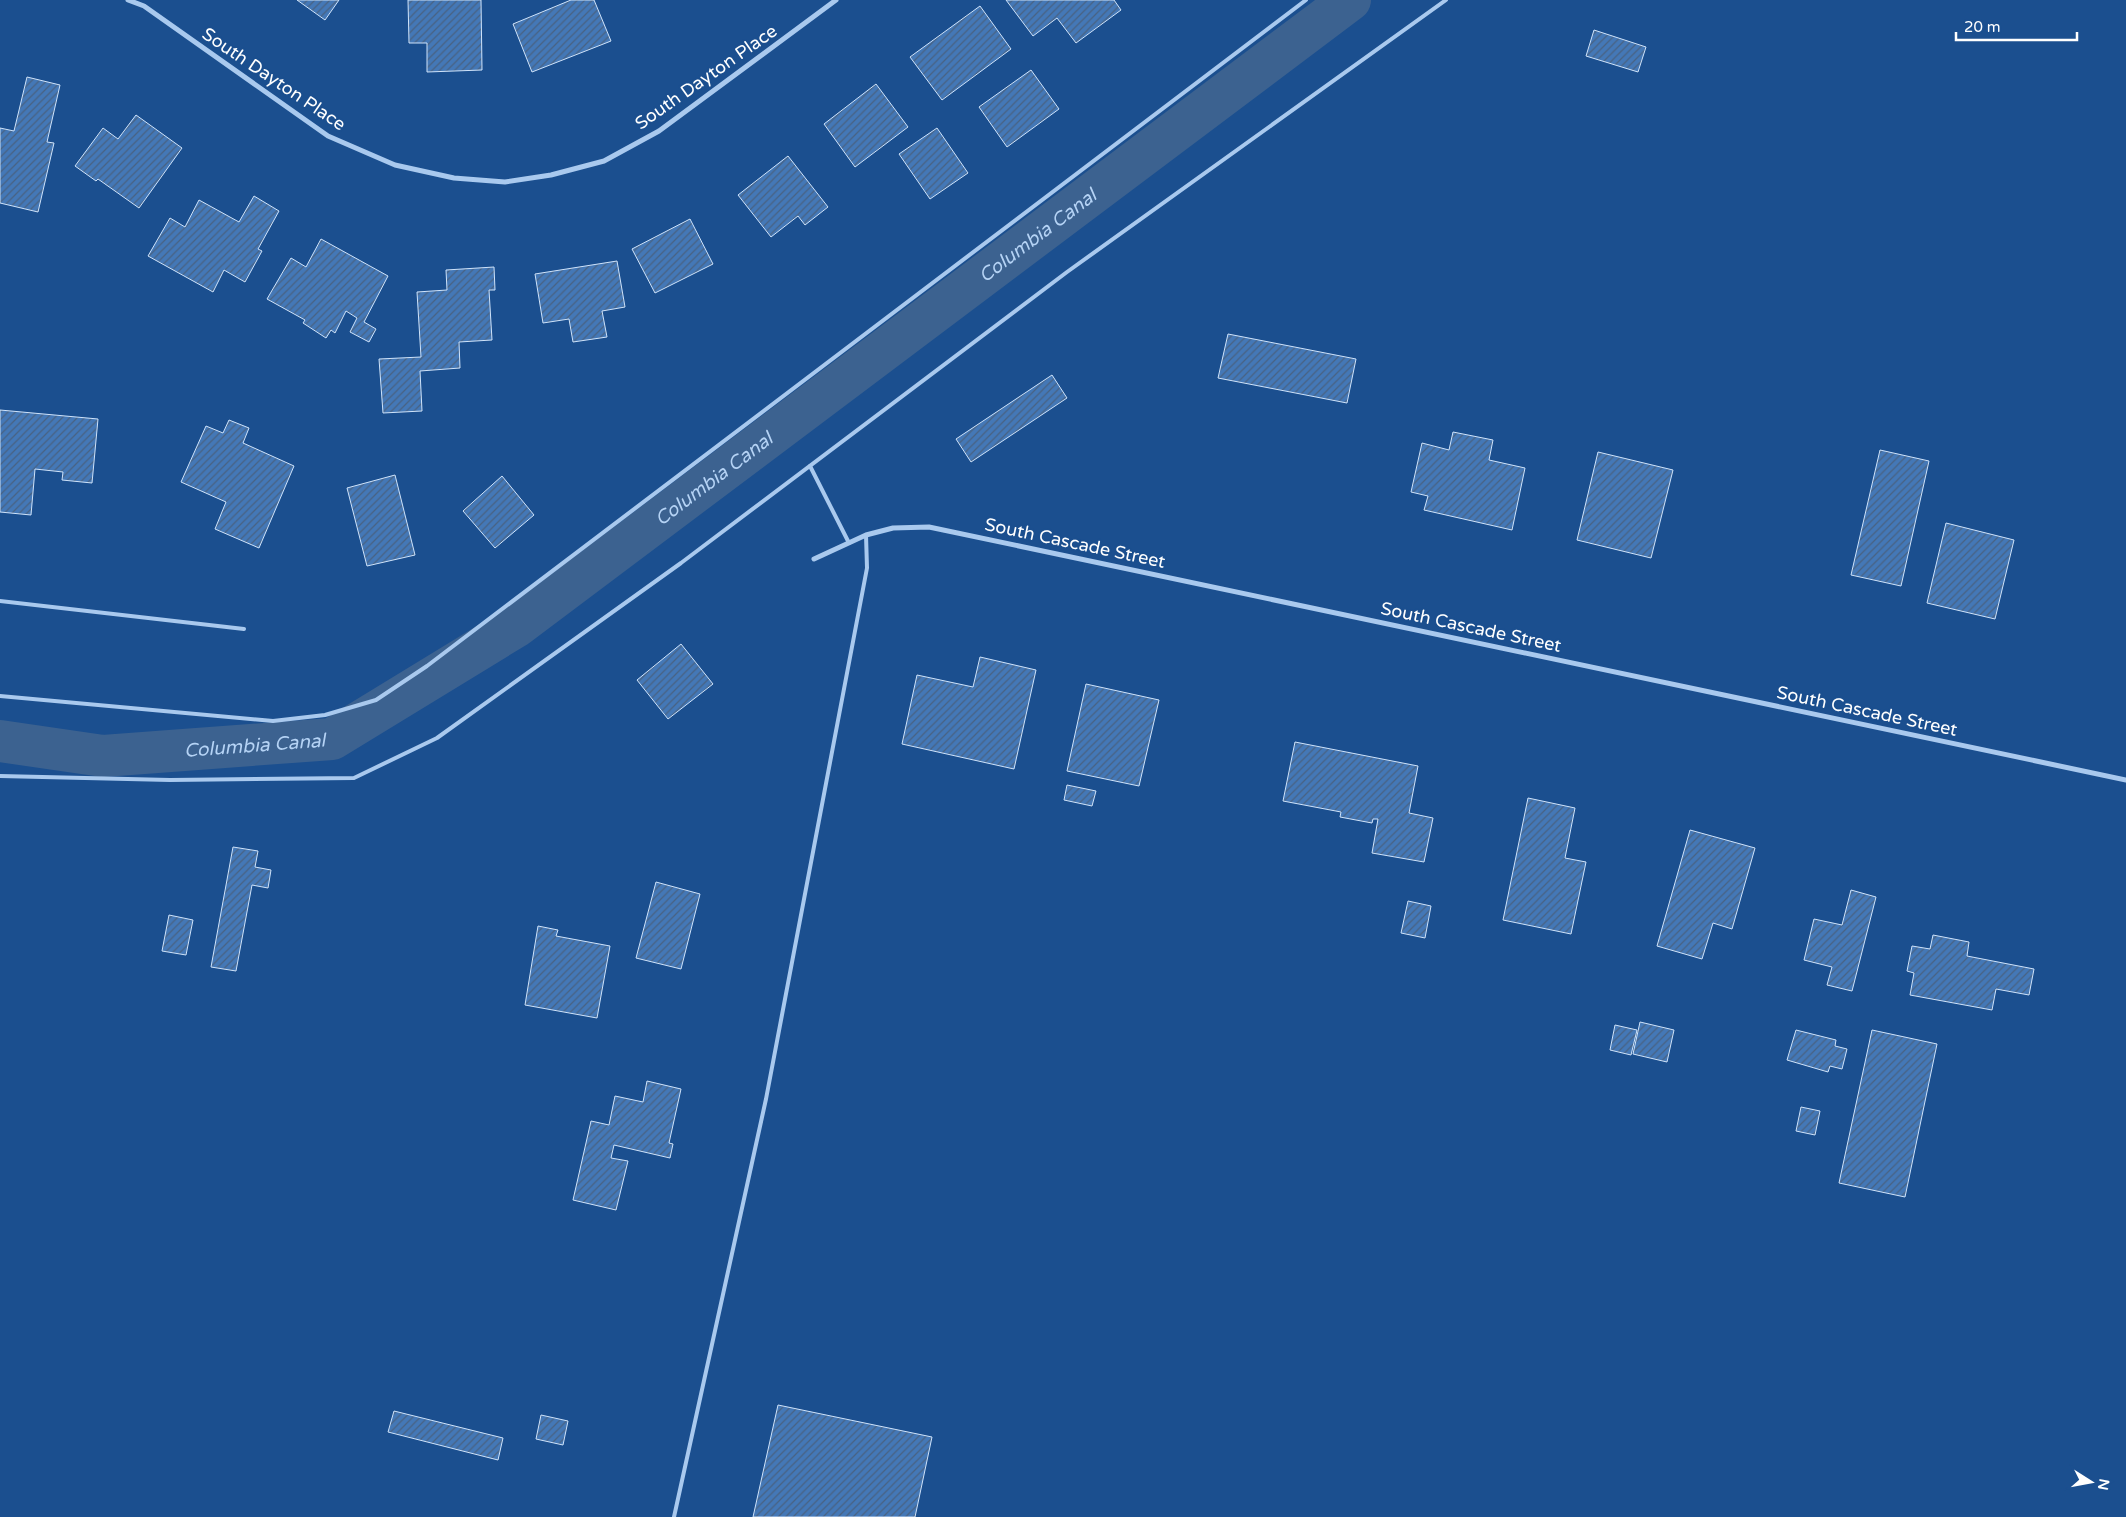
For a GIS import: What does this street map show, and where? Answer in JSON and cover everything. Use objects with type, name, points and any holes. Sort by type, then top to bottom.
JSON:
[{"type":"street","name":"South Dayton Place","points":[[128,0],[144,6],[328,136],[395,165],[454,178],[505,182],[551,175],[604,161],[659,132],[836,0]]},
{"type":"street","points":[[144,6],[148,0]]},
{"type":"street","name":"South Cascade Street","points":[[814,559],[866,535],[893,528],[930,526],[2126,780]]},
{"type":"lane","points":[[0,696],[273,721],[324,715],[376,700],[427,666],[1306,0]]},
{"type":"lane","points":[[0,776],[170,780],[354,778],[436,738],[680,563],[1067,272],[1446,0]]},
{"type":"lane","points":[[810,466],[849,543]]},
{"type":"lane","points":[[674,1517],[766,1099],[867,568],[866,535]]},
{"type":"lane","points":[[0,601],[244,629]]},
{"type":"building","points":[[297,0],[339,0],[325,20]]},
{"type":"building","points":[[408,0],[481,0],[482,70],[427,72],[427,43],[409,43]]},
{"type":"building","points":[[571,0],[594,0],[611,41],[532,72],[513,24]]},
{"type":"building","points":[[1006,0],[1114,0],[1121,10],[1076,43],[1057,18],[1033,36]]},
{"type":"building","points":[[980,6],[1011,49],[942,100],[910,57]]},
{"type":"building","points":[[1594,30],[1646,47],[1638,72],[1586,56]]},
{"type":"building","points":[[1031,70],[1059,109],[1007,147],[979,107]]},
{"type":"building","points":[[27,77],[60,85],[47,142],[54,143],[38,212],[0,203],[0,128],[14,131]]},
{"type":"building","points":[[876,84],[908,127],[855,167],[824,124]]},
{"type":"building","points":[[136,115],[182,148],[139,208],[98,179],[96,181],[75,166],[103,128],[118,139]]},
{"type":"building","points":[[937,128],[968,173],[930,199],[899,154]]},
{"type":"building","points":[[788,156],[828,207],[805,225],[798,216],[771,237],[738,195]]},
{"type":"building","points":[[254,196],[279,211],[258,249],[262,251],[245,282],[224,270],[213,292],[148,256],[170,218],[185,227],[199,200],[239,222]]},
{"type":"building","points":[[690,219],[713,264],[655,293],[632,249]]},
{"type":"building","points":[[321,239],[388,276],[364,322],[376,329],[369,342],[350,332],[357,318],[346,311],[335,333],[331,330],[326,338],[303,323],[305,320],[267,299],[291,258],[306,267]]},
{"type":"building","points":[[617,261],[625,307],[602,311],[607,337],[573,342],[569,319],[543,323],[535,274]]},
{"type":"building","points":[[494,267],[495,290],[489,290],[492,340],[459,342],[460,368],[420,371],[422,411],[383,413],[379,359],[421,357],[417,292],[447,290],[446,270]]},
{"type":"building","points":[[1228,334],[1356,359],[1347,403],[1218,378]]},
{"type":"building","points":[[1052,375],[1067,398],[971,462],[956,439]]},
{"type":"building","points":[[0,410],[98,419],[92,483],[62,480],[63,472],[35,469],[31,515],[0,512]]},
{"type":"building","points":[[229,420],[249,428],[243,443],[294,466],[259,548],[215,529],[226,502],[181,482],[206,426],[223,433]]},
{"type":"building","points":[[1453,432],[1493,440],[1489,460],[1525,468],[1512,530],[1424,510],[1428,496],[1411,492],[1422,443],[1449,450]]},
{"type":"building","points":[[1880,450],[1929,461],[1901,586],[1851,575]]},
{"type":"building","points":[[1598,452],[1673,470],[1651,558],[1577,540]]},
{"type":"building","points":[[395,475],[415,555],[367,566],[347,488]]},
{"type":"building","points":[[502,476],[534,515],[495,548],[463,511]]},
{"type":"building","points":[[1946,523],[2014,540],[1995,619],[1927,603]]},
{"type":"building","points":[[681,644],[713,684],[668,719],[637,680]]},
{"type":"building","points":[[980,657],[1036,670],[1014,769],[902,744],[917,675],[973,687]]},
{"type":"building","points":[[1086,684],[1159,700],[1139,786],[1067,771]]},
{"type":"building","points":[[1295,742],[1418,766],[1409,813],[1433,818],[1424,862],[1372,853],[1378,819],[1373,819],[1372,823],[1340,817],[1341,812],[1283,801]]},
{"type":"building","points":[[1067,785],[1096,791],[1092,806],[1064,800]]},
{"type":"building","points":[[1528,798],[1575,808],[1565,858],[1586,862],[1571,934],[1503,920]]},
{"type":"building","points":[[1690,830],[1755,848],[1732,929],[1713,923],[1702,959],[1657,946]]},
{"type":"building","points":[[233,847],[258,851],[255,867],[271,870],[268,888],[252,885],[236,971],[211,967]]},
{"type":"building","points":[[656,882],[700,894],[681,969],[636,958]]},
{"type":"building","points":[[1851,890],[1876,897],[1852,991],[1827,985],[1832,967],[1804,960],[1814,919],[1842,925]]},
{"type":"building","points":[[1408,901],[1431,906],[1425,938],[1401,933]]},
{"type":"building","points":[[169,915],[193,920],[186,955],[162,951]]},
{"type":"building","points":[[538,926],[558,930],[556,936],[610,946],[597,1018],[525,1005]]},
{"type":"building","points":[[1933,935],[1969,942],[1967,956],[2034,969],[2029,995],[1996,989],[1992,1010],[1910,995],[1914,973],[1907,971],[1912,946],[1930,949]]},
{"type":"building","points":[[1640,1022],[1674,1030],[1667,1062],[1633,1054]]},
{"type":"building","points":[[1615,1025],[1637,1030],[1631,1055],[1610,1050]]},
{"type":"building","points":[[1796,1030],[1836,1040],[1835,1046],[1847,1049],[1842,1069],[1830,1066],[1828,1072],[1787,1060]]},
{"type":"building","points":[[1872,1030],[1937,1044],[1905,1197],[1839,1183]]},
{"type":"building","points":[[647,1081],[681,1089],[669,1143],[673,1144],[670,1158],[614,1145],[611,1158],[628,1161],[616,1210],[573,1200],[591,1121],[609,1125],[615,1096],[643,1102]]},
{"type":"building","points":[[1801,1107],[1820,1111],[1815,1135],[1796,1131]]},
{"type":"building","points":[[778,1405],[932,1437],[915,1517],[753,1517]]},
{"type":"building","points":[[394,1411],[503,1438],[498,1460],[388,1432]]},
{"type":"building","points":[[541,1415],[568,1421],[563,1445],[536,1439]]},
{"type":"waterway","name":"Columbia Canal","points":[[0,741],[103,756],[332,739],[517,626],[1350,0]]}]
